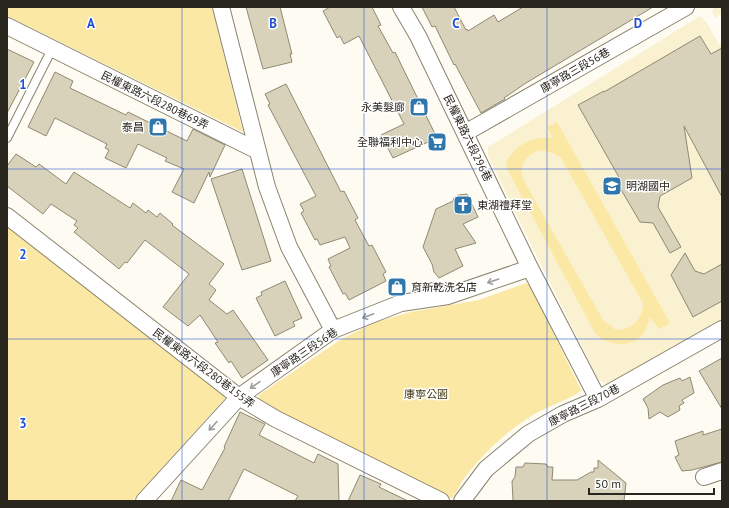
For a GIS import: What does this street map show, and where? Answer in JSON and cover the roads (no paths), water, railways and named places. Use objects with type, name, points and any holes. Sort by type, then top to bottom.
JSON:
[{"type":"street","points":[[221,7],[267,187],[288,247],[333,330]]},
{"type":"street","name":"民權東路六段296巷","points":[[401,7],[418,36],[530,268],[598,398]]},
{"type":"street","name":"康寧路三段56巷","points":[[465,133],[686,7]]},
{"type":"street","name":"民權東路六段280巷69弄","points":[[7,26],[258,151]]},
{"type":"street","name":"民權東路六段280巷155弄","points":[[7,216],[239,397],[276,419],[441,501]]},
{"type":"street","name":"康寧路三段56巷","points":[[144,501],[239,397],[333,330],[401,303],[448,296],[530,268]]},
{"type":"street","name":"康寧路三段70巷","points":[[462,501],[486,469],[528,434],[563,414],[598,398],[722,329]]},
{"type":"street","points":[[704,477],[722,471]]},
{"type":"lane","points":[[7,138],[52,49]]},
{"type":"place","name":"永美髮廊","points":[[419,107]]},
{"type":"place","name":"泰昌","points":[[158,127]]},
{"type":"place","name":"全聯福利中心","points":[[437,142]]},
{"type":"place","name":"明湖國中","points":[[612,186]]},
{"type":"place","name":"東湖禮拜堂","points":[[463,205]]},
{"type":"place","name":"育新乾洗名店","points":[[397,287]]},
{"type":"park label","name":"康寧公園","points":[[426,394]]}]
